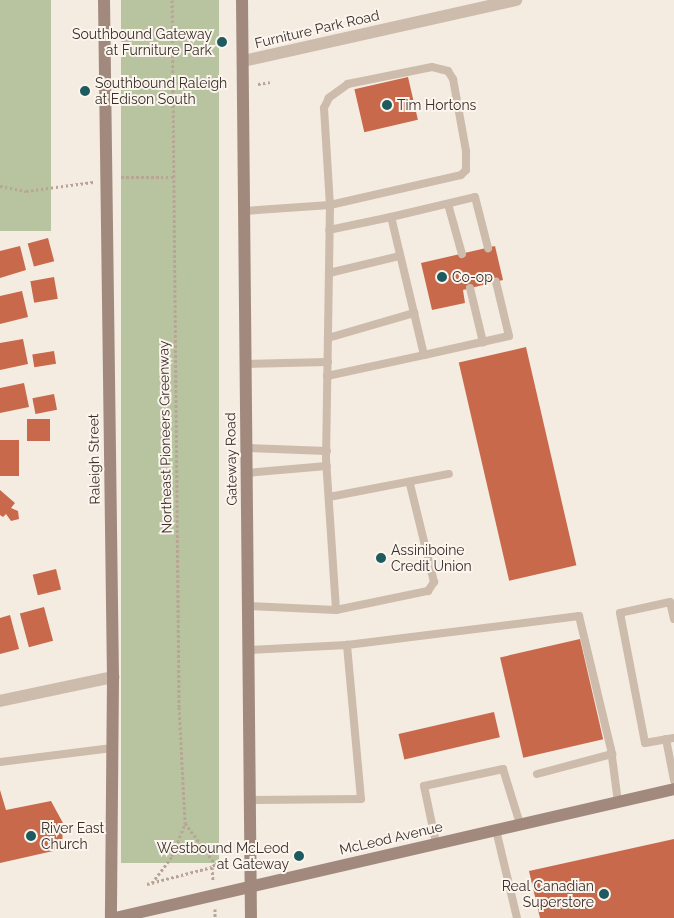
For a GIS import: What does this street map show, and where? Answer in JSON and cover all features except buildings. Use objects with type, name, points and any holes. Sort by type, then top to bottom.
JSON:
[{"type":"street","name":"Raleigh Street","points":[[104,0],[111,179],[111,918]]},
{"type":"street","name":"Gateway Road","points":[[242,0],[251,918]]},
{"type":"street","name":"Furniture Park Road","points":[[242,61],[516,0]]},
{"type":"street","points":[[0,701],[112,677]]},
{"type":"street","name":"McLeod Avenue","points":[[115,918],[674,789]]},
{"type":"lane","points":[[244,211],[330,205],[454,179],[466,170],[467,162],[453,79],[442,69],[432,67],[348,84],[330,98],[323,120],[330,205],[326,451],[336,610]]},
{"type":"lane","points":[[330,230],[391,218],[476,197],[488,248]]},
{"type":"lane","points":[[448,204],[462,254]]},
{"type":"lane","points":[[391,218],[424,355]]},
{"type":"lane","points":[[329,273],[400,256]]},
{"type":"lane","points":[[327,376],[509,336],[496,282]]},
{"type":"lane","points":[[470,288],[484,342]]},
{"type":"lane","points":[[328,338],[414,313]]},
{"type":"lane","points":[[245,364],[328,362]]},
{"type":"lane","points":[[246,448],[326,451]]},
{"type":"lane","points":[[246,473],[327,466]]},
{"type":"lane","points":[[329,497],[410,484],[449,474]]},
{"type":"lane","points":[[248,606],[336,610],[419,594],[432,587],[434,582],[410,484]]},
{"type":"lane","points":[[674,619],[672,599],[620,613],[645,743],[670,739],[674,780]]},
{"type":"lane","points":[[249,650],[347,645],[579,616],[612,754],[618,802]]},
{"type":"lane","points":[[251,800],[361,799],[347,645]]},
{"type":"lane","points":[[0,762],[112,748]]},
{"type":"lane","points":[[537,774],[612,754]]},
{"type":"lane","points":[[436,843],[424,786],[503,768],[520,824]]},
{"type":"lane","points":[[496,830],[516,918]]},
{"type":"path","name":"Northeast Pioneers Greenway","points":[[172,0],[179,707],[185,823]]},
{"type":"path","points":[[173,87],[244,87]]},
{"type":"path","points":[[0,186],[26,191],[111,179],[173,177]]},
{"type":"path","points":[[147,884],[214,866],[185,823]]},
{"type":"path","points":[[152,883],[172,856],[185,823]]},
{"type":"green space","points":[[0,0],[51,0],[51,231],[0,231]]},
{"type":"green space","points":[[121,0],[219,0],[219,863],[121,863]]},
{"type":"place","name":"Southbound Gateway at Furniture Park","points":[[222,42]]},
{"type":"place","name":"Southbound Raleigh at Edison South","points":[[85,91]]},
{"type":"place","name":"Tim Hortons","points":[[387,105]]},
{"type":"place","name":"Co-op","points":[[442,277]]},
{"type":"place","name":"Assiniboine Credit Union","points":[[381,558]]},
{"type":"place","name":"River East Church","points":[[31,836]]},
{"type":"place","name":"Westbound McLeod at Gateway","points":[[299,856]]},
{"type":"place","name":"Real Canadian Superstore","points":[[604,894]]}]
